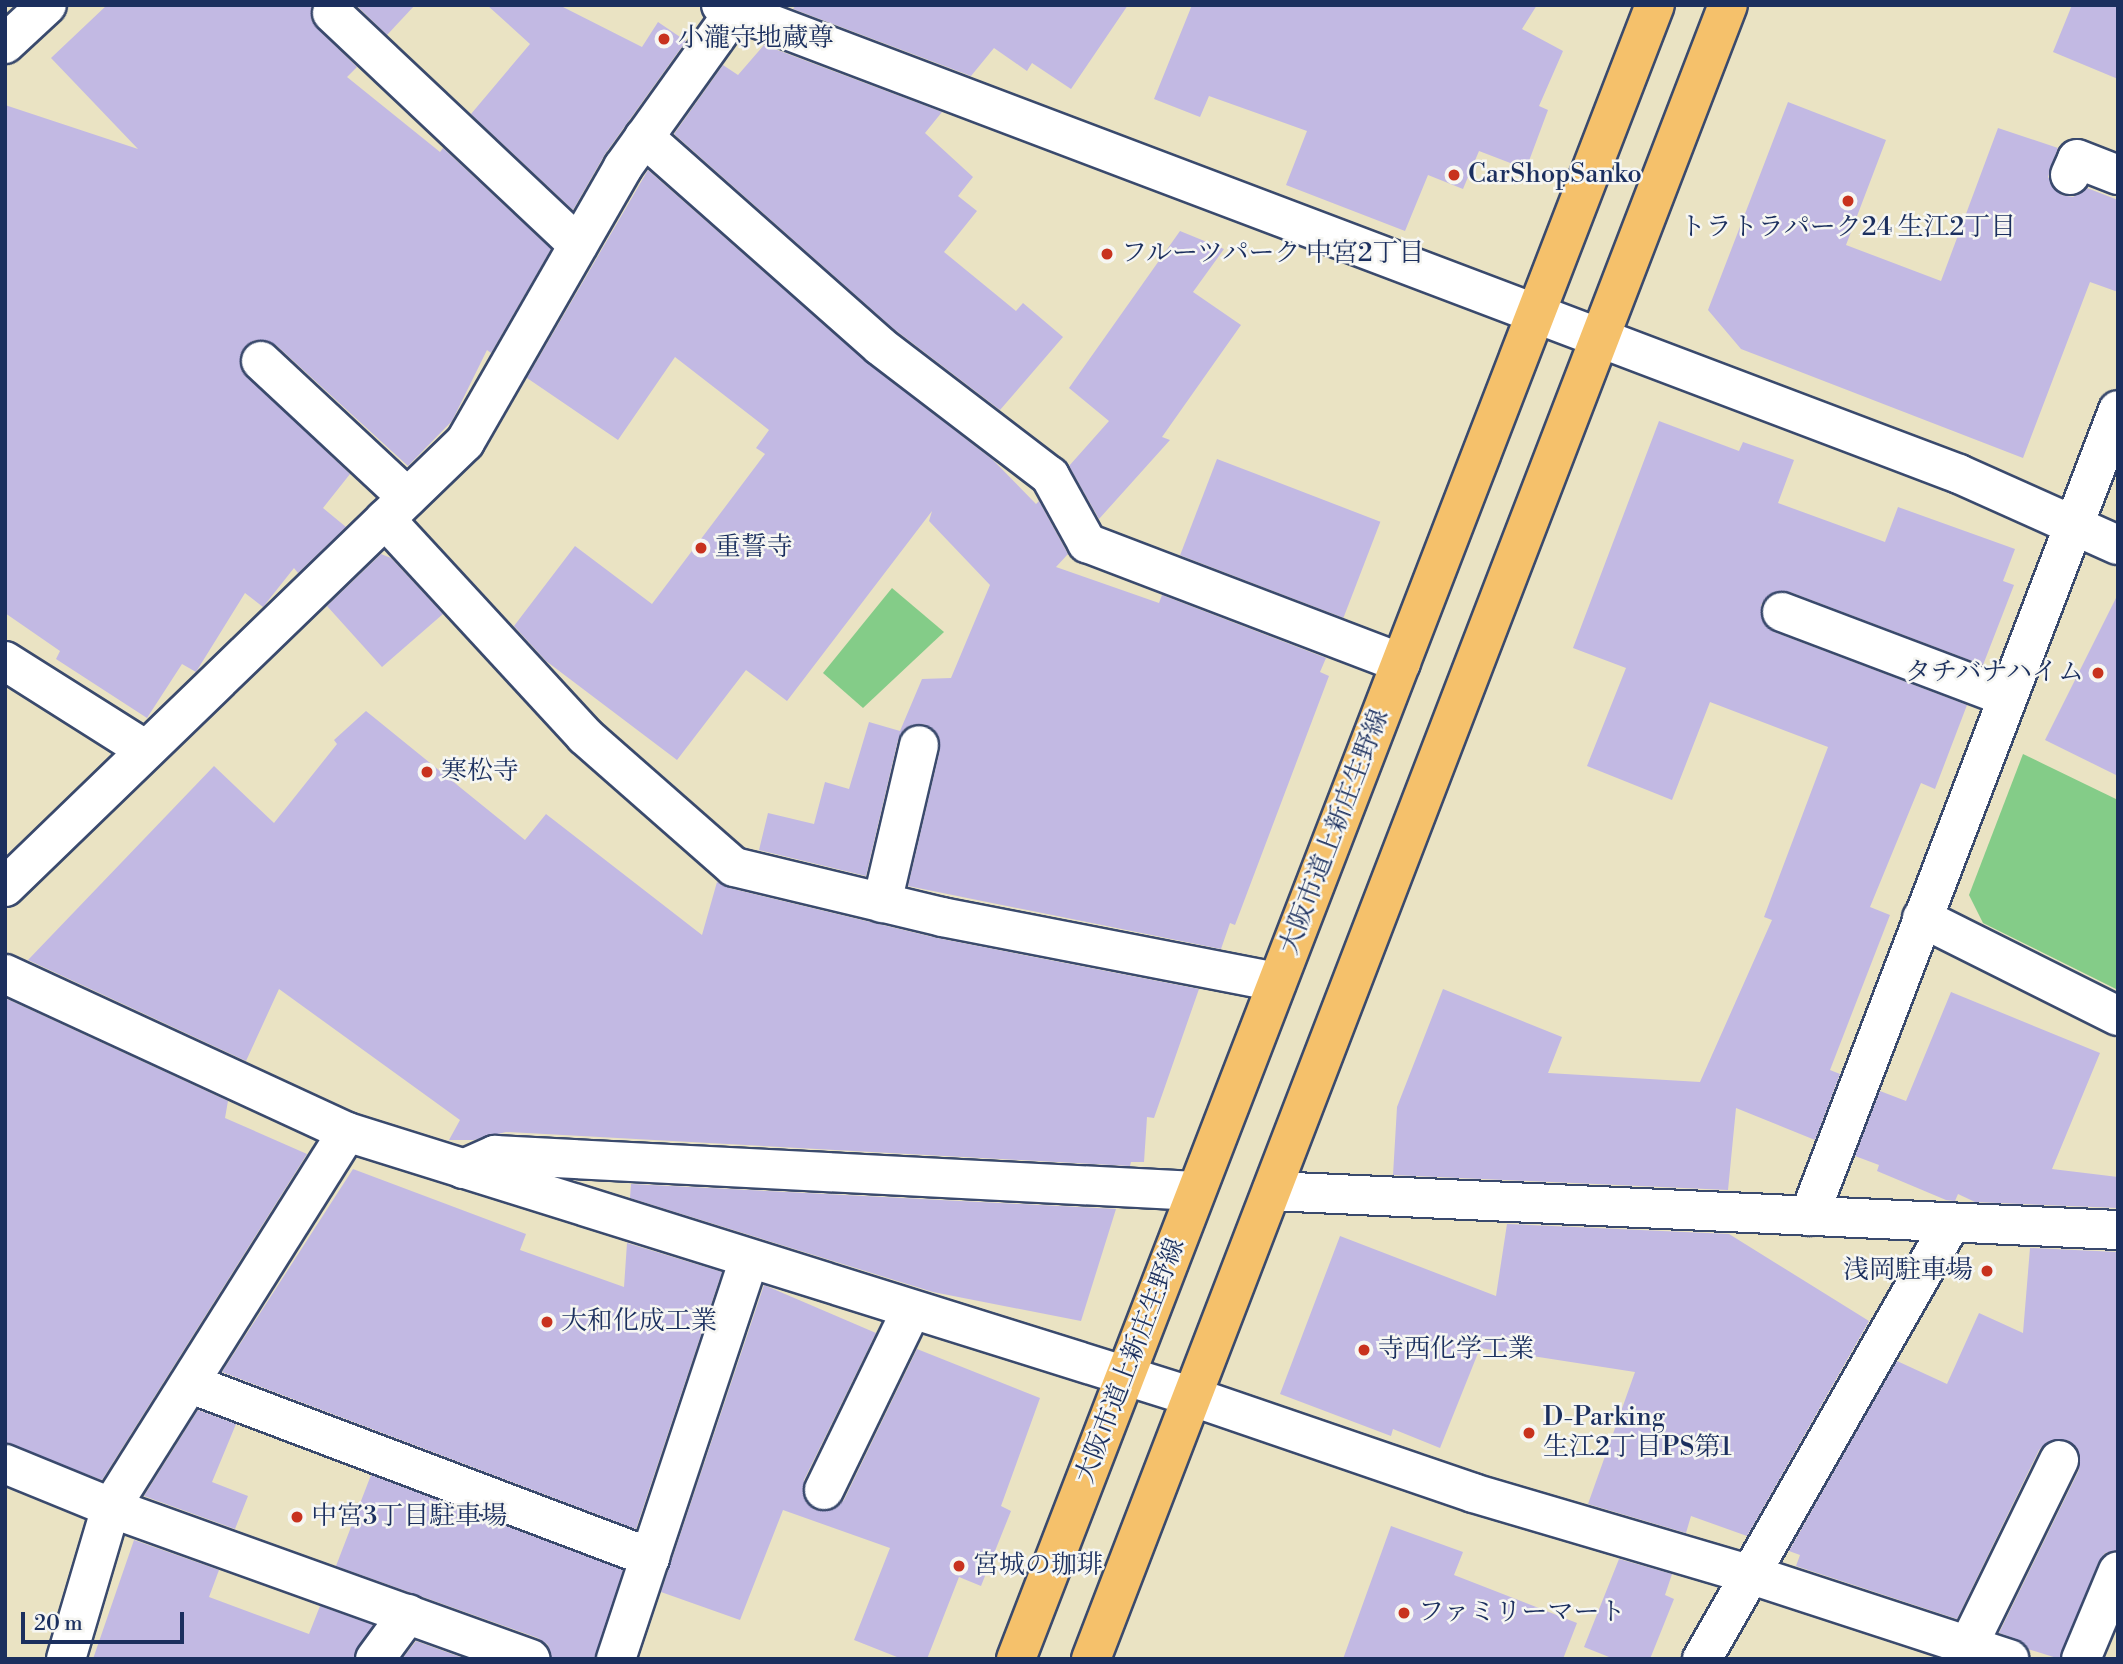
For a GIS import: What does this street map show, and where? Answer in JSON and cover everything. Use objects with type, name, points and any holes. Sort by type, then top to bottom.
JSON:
[{"type":"main road","name":"大阪市道上新庄生野線","points":[[1016,1659],[1655,5]]},
{"type":"main road","points":[[1091,1659],[1728,5]]},
{"type":"street","points":[[5,44],[47,5]]},
{"type":"street","points":[[5,887],[144,749],[465,442],[578,245],[644,137],[731,7],[1599,340],[1959,474],[2118,545]]},
{"type":"street","points":[[332,13],[578,245]]},
{"type":"street","points":[[644,137],[880,346],[1049,476],[1087,543],[1401,663]]},
{"type":"street","points":[[2070,175],[2077,159],[2118,175]]},
{"type":"street","points":[[261,361],[396,508],[585,736],[734,867],[882,903],[1277,982]]},
{"type":"street","points":[[1809,1216],[2118,410]]},
{"type":"street","points":[[1782,611],[2007,697]]},
{"type":"street","points":[[5,661],[144,749]]},
{"type":"street","points":[[882,903],[919,745]]},
{"type":"street","points":[[1922,918],[2118,1016]]},
{"type":"street","points":[[5,974],[347,1132],[911,1311],[1193,1397],[1473,1493],[1749,1574],[2008,1659]]},
{"type":"street","points":[[66,1659],[111,1507],[191,1384],[347,1132]]},
{"type":"street","points":[[463,1169],[495,1155],[1196,1191]]},
{"type":"street","points":[[1272,1191],[2118,1230]]},
{"type":"street","points":[[1702,1659],[1951,1223]]},
{"type":"street","points":[[616,1659],[749,1260]]},
{"type":"street","points":[[824,1490],[911,1311]]},
{"type":"street","points":[[191,1384],[650,1558]]},
{"type":"street","points":[[1968,1646],[2059,1460]]},
{"type":"street","points":[[5,1464],[111,1507],[531,1659]]},
{"type":"street","points":[[2081,1659],[2118,1571]]},
{"type":"street","points":[[375,1659],[408,1614]]},
{"type":"green space","points":[[892,588],[944,632],[863,708],[823,673]]},
{"type":"green space","points":[[2023,754],[2118,800],[2118,990],[1983,923],[1969,895]]},
{"type":"building","points":[[107,5],[312,5],[311,19],[317,28],[357,67],[347,77],[440,152],[443,148],[551,249],[491,353],[487,350],[452,421],[408,466],[276,345],[255,340],[245,347],[240,357],[246,376],[350,474],[323,508],[346,527],[298,573],[294,568],[263,607],[245,593],[196,672],[182,664],[147,718],[56,659],[60,651],[5,613],[5,105],[138,149],[51,58]]},
{"type":"building","points":[[356,5],[415,5],[387,35]]},
{"type":"building","points":[[487,5],[559,5],[642,47],[658,22],[686,41],[605,154],[573,210],[471,114],[530,44]]},
{"type":"building","points":[[796,5],[1128,5],[1071,89],[1032,63],[1027,71],[994,48],[971,76],[793,9]]},
{"type":"building","points":[[1192,5],[1537,5],[1522,29],[1563,51],[1539,106],[1548,110],[1526,169],[1479,151],[1463,189],[1428,175],[1405,231],[1286,185],[1307,131],[1209,96],[1200,117],[1154,99]]},
{"type":"building","points":[[2072,5],[2118,5],[2118,79],[2053,52]]},
{"type":"building","points":[[764,45],[942,112],[925,133],[973,177],[958,196],[977,211],[944,252],[1016,311],[1023,303],[1063,337],[1000,410],[894,329],[674,134],[723,65],[738,75]]},
{"type":"building","points":[[1788,102],[1886,140],[1846,245],[1941,281],[1998,128],[2058,148],[2048,177],[2061,195],[2073,197],[2087,188],[2118,200],[2118,292],[2090,282],[2023,458],[1741,349],[1708,310]]},
{"type":"building","points":[[648,170],[866,362],[993,460],[1036,504],[1039,501],[1068,554],[1056,567],[1159,603],[1162,595],[1326,658],[1320,672],[1329,676],[1235,925],[1230,923],[1221,949],[908,886],[940,749],[934,730],[923,724],[904,730],[898,740],[866,876],[759,850],[768,813],[814,824],[825,782],[849,789],[869,722],[900,731],[922,679],[951,678],[990,585],[929,521],[932,511],[787,701],[746,670],[677,760],[546,661],[514,626],[575,546],[652,604],[765,454],[756,448],[769,430],[675,357],[618,440],[527,378]]},
{"type":"building","points":[[1180,231],[1224,249],[1193,292],[1241,325],[1162,437],[1170,440],[1099,519],[1069,466],[1109,421],[1069,388]]},
{"type":"building","points":[[1659,421],[1739,451],[1743,442],[1794,460],[1778,503],[1885,542],[1898,507],[2015,549],[2003,581],[2014,585],[1983,665],[1790,592],[1769,595],[1761,605],[1765,625],[1774,632],[1967,705],[1935,789],[1921,783],[1870,907],[1890,915],[1830,1070],[1840,1074],[1815,1140],[1736,1108],[1728,1190],[1393,1175],[1397,1107],[1443,989],[1562,1037],[1548,1073],[1700,1082],[1772,920],[1764,917],[1828,747],[1710,702],[1672,800],[1587,766],[1626,668],[1573,648]]},
{"type":"building","points":[[1217,459],[1380,522],[1343,618],[1180,555]]},
{"type":"building","points":[[381,554],[391,558],[443,614],[382,667],[327,606]]},
{"type":"building","name":"タチバナハイム","points":[[2118,594],[2118,776],[2045,740]]},
{"type":"building","points":[[366,711],[525,840],[546,814],[702,935],[717,882],[729,888],[937,938],[1199,989],[1154,1118],[1147,1117],[1144,1162],[1131,1162],[1130,1166],[506,1132],[474,1140],[449,1140],[460,1120],[279,989],[246,1061],[28,960],[214,766],[274,823],[337,744],[334,740]]},
{"type":"building","points":[[1951,992],[2100,1053],[2052,1169],[2118,1177],[2118,1208],[1975,1202],[1958,1194],[1955,1201],[1946,1200],[1877,1171],[1879,1165],[1855,1156],[1880,1091],[1906,1101]]},
{"type":"building","points":[[5,998],[228,1101],[225,1118],[307,1154],[102,1480],[5,1443]]},
{"type":"building","points":[[353,1169],[526,1234],[520,1250],[624,1287],[627,1243],[722,1272],[636,1529],[222,1372]]},
{"type":"building","points":[[631,1184],[1116,1209],[1081,1321],[933,1292],[630,1198]]},
{"type":"building","points":[[1507,1224],[1729,1234],[1869,1321],[1747,1536],[1691,1516],[1686,1533],[1588,1504],[1635,1372],[1480,1348],[1440,1448],[1393,1429],[1391,1436],[1280,1394],[1340,1236],[1496,1296]]},
{"type":"building","points":[[2030,1248],[2118,1252],[2118,1550],[2105,1553],[2098,1563],[2060,1659],[2028,1649],[2016,1639],[1999,1633],[2079,1470],[2077,1448],[2068,1440],[2047,1442],[2039,1450],[1957,1619],[1796,1566],[1800,1555],[1789,1551],[1897,1361],[1947,1384],[1979,1313],[2023,1333]]},
{"type":"building","points":[[764,1285],[876,1333],[804,1480],[806,1502],[815,1510],[836,1508],[844,1500],[917,1349],[1040,1398],[1001,1506],[1011,1511],[981,1586],[959,1577],[927,1659],[902,1659],[854,1640],[890,1548],[783,1510],[740,1620],[661,1592]]},
{"type":"building","points":[[198,1410],[236,1424],[212,1482],[248,1496],[235,1529],[144,1496]]},
{"type":"building","points":[[371,1475],[623,1570],[595,1659],[552,1659],[548,1645],[538,1638],[336,1566]]},
{"type":"building","points":[[1391,1526],[1463,1552],[1454,1575],[1577,1623],[1563,1659],[1343,1659]]},
{"type":"building","points":[[134,1540],[219,1570],[209,1597],[309,1634],[320,1606],[373,1625],[354,1659],[93,1659]]},
{"type":"building","points":[[1619,1559],[1672,1574],[1665,1595],[1674,1599],[1650,1659],[1614,1659],[1584,1647]]},
{"type":"building","points":[[416,1641],[466,1659],[402,1659]]},
{"type":"place","name":"小瀧守地蔵尊","points":[[664,39]]},
{"type":"place","name":"CarShopSanko","points":[[1454,175]]},
{"type":"place","name":"トラトラパーク24 生江2丁目","points":[[1848,201]]},
{"type":"place","name":"フルーツパーク 中宮2丁目","points":[[1107,254]]},
{"type":"place","name":"重誓寺","points":[[701,548]]},
{"type":"place","name":"タチバナハイム","points":[[2098,673]]},
{"type":"place","name":"寒松寺","points":[[427,772]]},
{"type":"place","name":"浅岡駐車場","points":[[1987,1271]]},
{"type":"place","name":"大和化成工業","points":[[547,1322]]},
{"type":"place","name":"寺西化学工業","points":[[1364,1350]]},
{"type":"place","name":"D-Parking 生江2丁目PS第1","points":[[1529,1433]]},
{"type":"place","name":"中宮3丁目駐車場","points":[[297,1517]]},
{"type":"place","name":"宮城の珈琲","points":[[959,1566]]},
{"type":"place","name":"ファミリーマート","points":[[1404,1613]]}]
